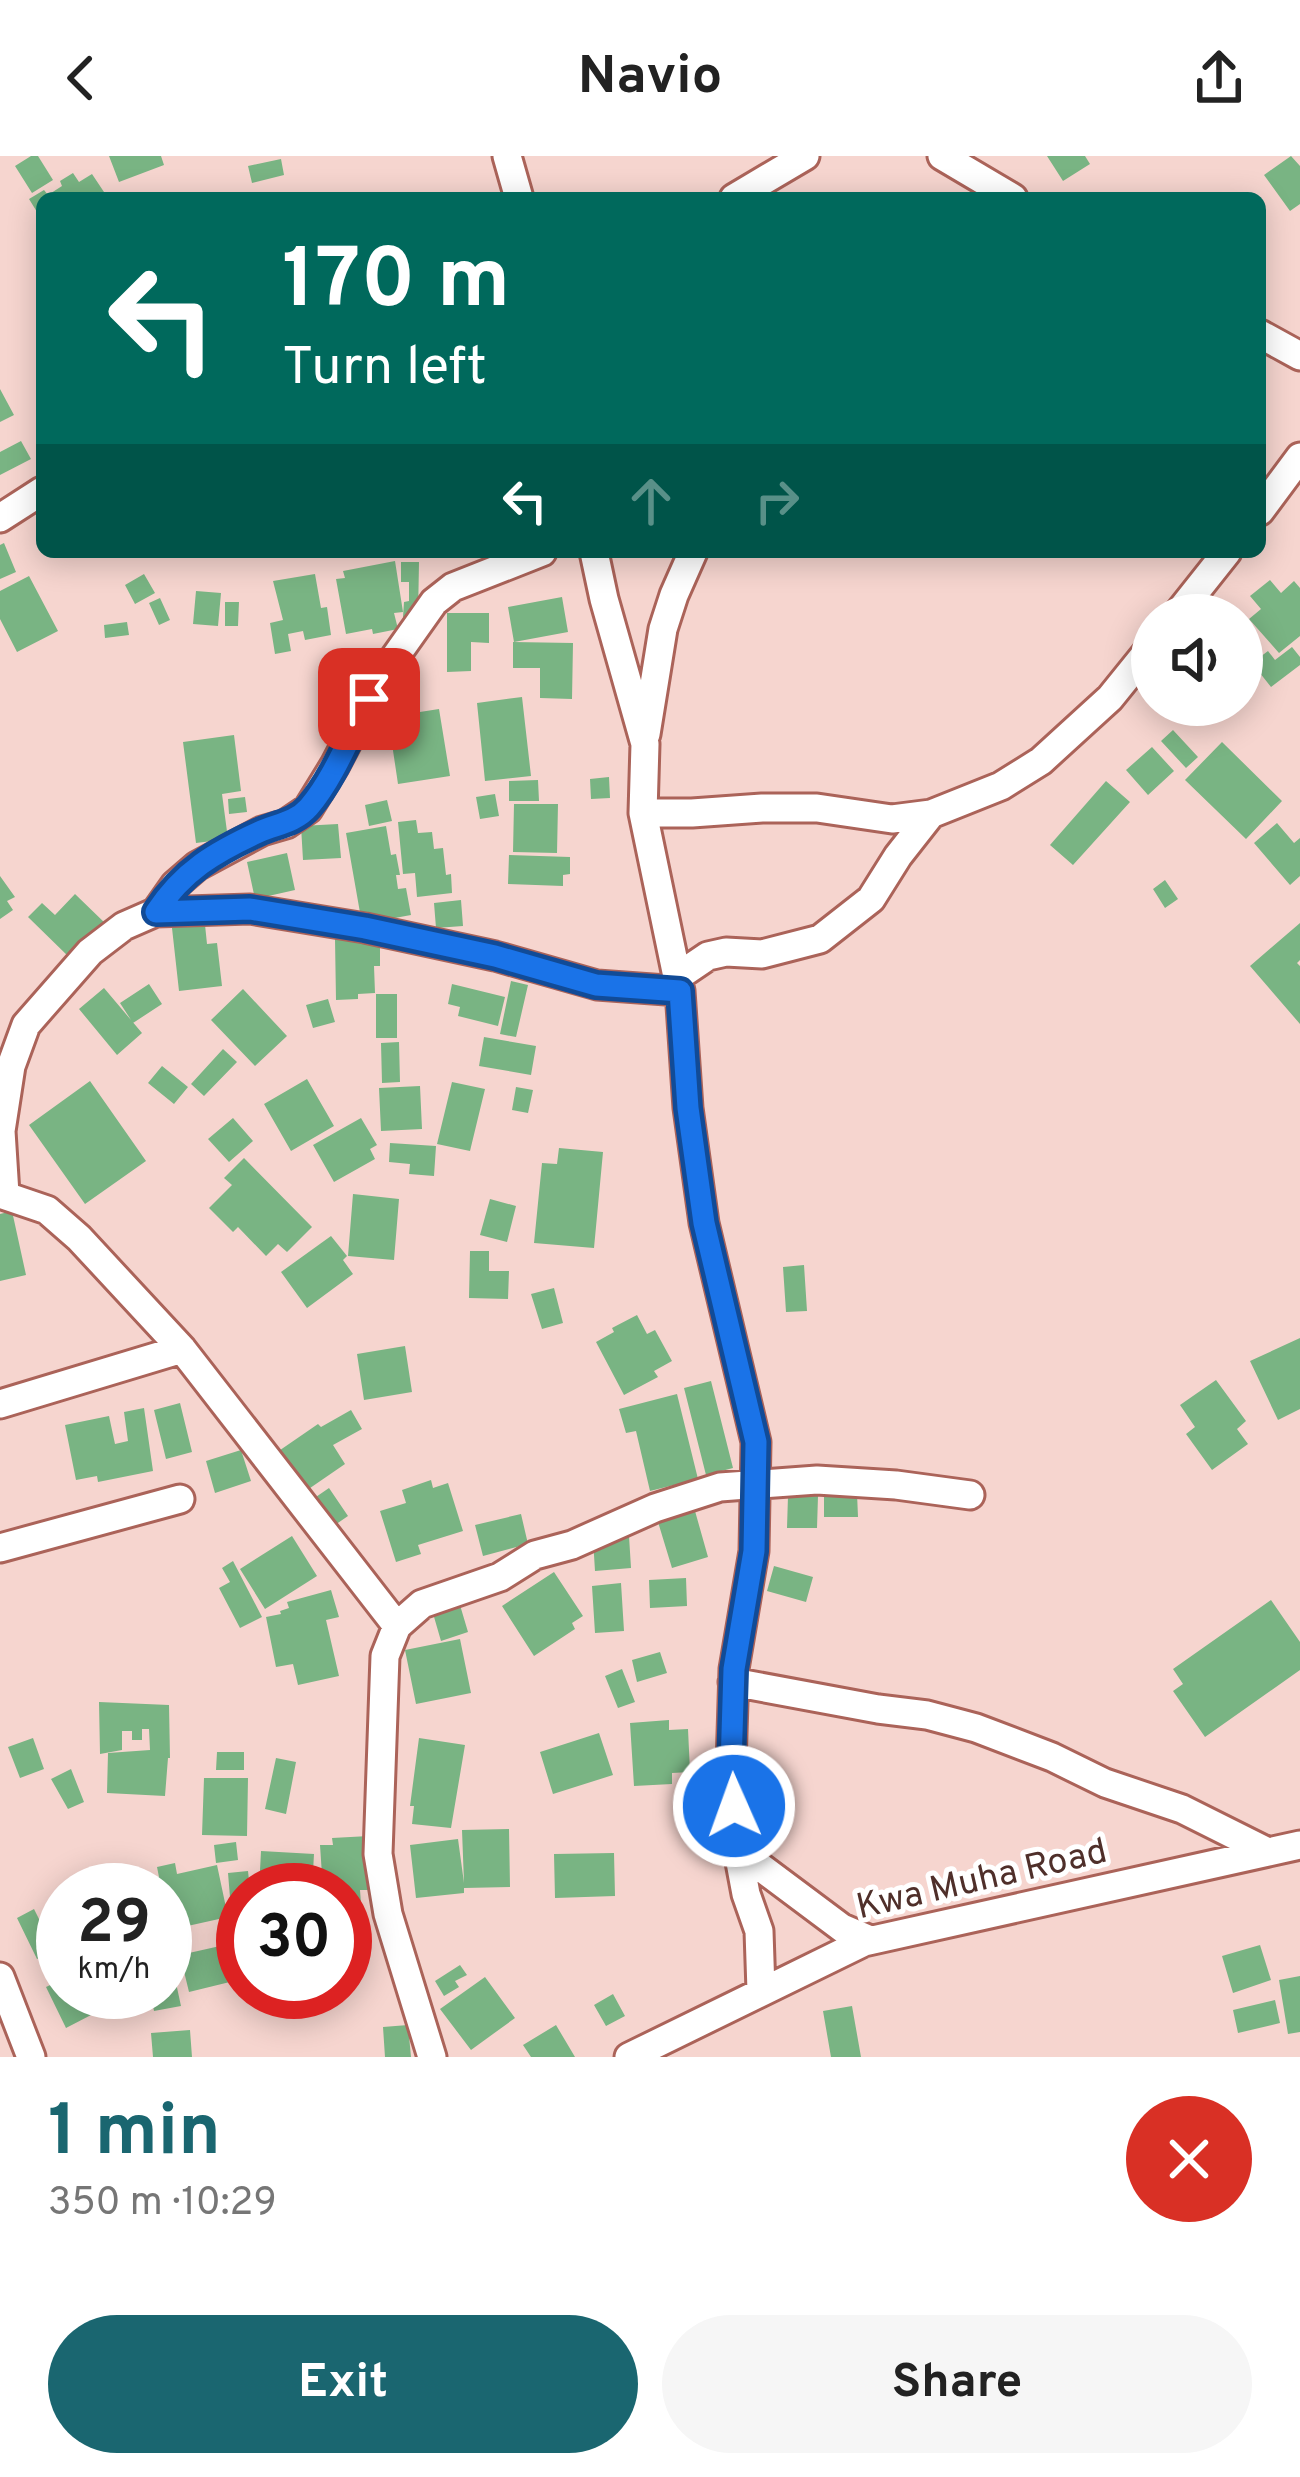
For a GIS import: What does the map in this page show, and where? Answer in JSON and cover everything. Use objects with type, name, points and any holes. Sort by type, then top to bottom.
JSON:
[{"type":"street","points":[[507,156],[517,192]]},
{"type":"street","points":[[744,192],[805,156]]},
{"type":"street","points":[[942,156],[993,192]]},
{"type":"street","points":[[964,156],[993,192]]},
{"type":"street","points":[[1266,337],[1300,356]]},
{"type":"street","points":[[1266,503],[1300,458]]},
{"type":"street","points":[[0,518],[36,495]]},
{"type":"street","points":[[156,912],[175,885],[197,866],[308,809],[383,674],[434,602],[454,587],[527,558]]},
{"type":"street","points":[[595,558],[645,744]]},
{"type":"street","points":[[690,558],[663,629],[645,744],[643,813],[678,984],[704,1223],[756,1442],[754,1551],[733,1682],[731,1766],[736,1846],[759,1931],[761,1991]]},
{"type":"street","points":[[1194,594],[1222,558]]},
{"type":"street","points":[[643,813],[817,808],[892,819],[931,814],[1001,786],[1041,761],[1131,671]]},
{"type":"street","points":[[397,1626],[182,1349],[80,1238],[46,1210],[3,1194],[2,1131],[10,1066],[26,1025],[90,952],[124,926],[156,912],[250,909],[473,951],[596,985],[678,984],[708,956],[762,954],[820,939],[871,899],[931,814]]},
{"type":"street","points":[[0,1404],[182,1349]]},
{"type":"street","points":[[432,2057],[388,1914],[378,1854],[385,1656],[397,1626],[422,1604],[500,1577],[535,1555],[720,1486],[818,1480],[970,1495]]},
{"type":"street","points":[[0,1548],[180,1498]]},
{"type":"street","points":[[733,1682],[927,1714],[976,1728],[1105,1783],[1181,1809],[1268,1852]]},
{"type":"street","name":"Kwa Muha Road","points":[[643,2054],[870,1940],[1300,1845]]},
{"type":"street","points":[[736,1846],[842,1928],[870,1940]]},
{"type":"street","points":[[0,1977],[31,2057]]},
{"type":"building","points":[[38,156],[53,180],[32,193],[15,166]]},
{"type":"building","points":[[109,156],[161,156],[164,165],[119,182]]},
{"type":"building","points":[[1047,156],[1085,156],[1090,164],[1063,181]]},
{"type":"building","points":[[1291,156],[1300,166],[1300,204],[1290,211],[1264,175]]},
{"type":"building","points":[[281,159],[284,175],[252,183],[248,166]]},
{"type":"building","points":[[73,173],[79,182],[92,174],[104,192],[53,192],[62,186],[60,181]]},
{"type":"building","points":[[0,389],[14,415],[0,422]]},
{"type":"building","points":[[21,441],[31,459],[0,475],[0,452]]},
{"type":"building","points":[[4,543],[16,572],[0,579],[0,545]]},
{"type":"building","points":[[395,561],[403,612],[394,613],[398,629],[346,634],[336,579],[345,578],[343,571]]},
{"type":"building","points":[[401,562],[419,562],[418,617],[403,617],[409,582],[401,582]]},
{"type":"building","points":[[144,574],[155,593],[135,604],[125,585]]},
{"type":"building","points":[[315,574],[331,635],[305,640],[303,631],[288,634],[291,651],[275,654],[270,623],[283,620],[273,581]]},
{"type":"building","points":[[29,576],[58,631],[17,652],[0,619],[0,591]]},
{"type":"building","points":[[1270,580],[1281,593],[1294,581],[1300,588],[1300,636],[1279,653],[1263,635],[1263,594],[1252,594]]},
{"type":"building","points":[[196,591],[221,593],[218,626],[193,624]]},
{"type":"building","points":[[562,597],[568,632],[514,642],[508,607]]},
{"type":"building","points":[[160,598],[170,620],[159,625],[149,603]]},
{"type":"building","points":[[225,602],[239,602],[238,626],[225,626]]},
{"type":"building","points":[[447,613],[489,613],[489,643],[471,642],[471,671],[447,672]]},
{"type":"building","points":[[127,622],[129,635],[105,638],[104,625]]},
{"type":"building","points":[[513,642],[573,643],[572,699],[540,698],[540,668],[513,668]]},
{"type":"building","points":[[1292,647],[1300,665],[1271,687],[1263,677],[1263,655],[1268,651],[1275,660]]},
{"type":"building","points":[[522,697],[531,776],[485,781],[477,703]]},
{"type":"building","points":[[439,709],[450,776],[398,784],[388,717]]},
{"type":"building","points":[[1173,730],[1198,757],[1186,768],[1161,741]]},
{"type":"building","points":[[234,735],[241,791],[222,794],[228,839],[196,843],[183,742]]},
{"type":"building","points":[[1222,742],[1282,801],[1246,839],[1185,780]]},
{"type":"building","points":[[1152,747],[1174,771],[1148,795],[1126,770]]},
{"type":"building","points":[[609,777],[610,798],[591,799],[590,779]]},
{"type":"building","points":[[538,780],[539,801],[509,801],[509,781]]},
{"type":"building","points":[[1106,781],[1130,802],[1073,865],[1050,845]]},
{"type":"building","points":[[495,794],[499,816],[480,819],[476,797]]},
{"type":"building","points":[[245,797],[247,812],[229,814],[228,799]]},
{"type":"building","points":[[387,800],[392,821],[369,826],[365,805]]},
{"type":"building","points":[[514,804],[558,804],[557,853],[513,852]]},
{"type":"building","points":[[416,820],[418,833],[432,832],[434,849],[443,848],[452,893],[417,897],[415,873],[403,874],[398,822]]},
{"type":"building","points":[[1277,823],[1294,843],[1300,838],[1300,876],[1290,885],[1254,843]]},
{"type":"building","points":[[338,824],[341,858],[303,860],[301,826]]},
{"type":"building","points":[[386,826],[400,875],[396,875],[398,889],[406,888],[411,915],[362,924],[346,833]]},
{"type":"building","points":[[287,853],[295,890],[255,899],[247,862]]},
{"type":"building","points":[[509,855],[570,857],[570,874],[563,875],[563,886],[508,884]]},
{"type":"building","points":[[0,876],[15,897],[7,901],[13,910],[0,919]]},
{"type":"building","points":[[1165,880],[1178,899],[1165,908],[1153,889]]},
{"type":"building","points":[[75,894],[107,925],[72,960],[28,917],[42,903],[55,915]]},
{"type":"building","points":[[461,900],[463,926],[436,928],[434,903]]},
{"type":"building","points":[[204,915],[207,944],[217,943],[222,986],[179,991],[171,919]]},
{"type":"building","points":[[1300,923],[1297,963],[1300,1024],[1250,966]]},
{"type":"building","points":[[380,938],[375,993],[336,1000],[335,939]]},
{"type":"building","points":[[511,981],[528,985],[516,1037],[500,1034]]},
{"type":"building","points":[[149,984],[162,1004],[133,1023],[120,1003]]},
{"type":"building","points":[[452,984],[505,997],[498,1026],[458,1016],[460,1007],[448,1004]]},
{"type":"building","points":[[104,988],[142,1033],[117,1055],[79,1009]]},
{"type":"building","points":[[243,989],[287,1036],[255,1066],[211,1020]]},
{"type":"building","points":[[376,994],[397,994],[397,1038],[376,1038]]},
{"type":"building","points":[[328,999],[335,1022],[313,1028],[306,1005]]},
{"type":"building","points":[[484,1037],[536,1046],[531,1075],[479,1066]]},
{"type":"building","points":[[399,1042],[400,1082],[382,1083],[381,1043]]},
{"type":"building","points":[[223,1049],[237,1062],[204,1096],[191,1084]]},
{"type":"building","points":[[162,1066],[188,1087],[174,1104],[148,1083]]},
{"type":"building","points":[[307,1079],[334,1126],[291,1151],[264,1104]]},
{"type":"building","points":[[90,1081],[146,1161],[85,1204],[29,1125]]},
{"type":"building","points":[[452,1082],[485,1089],[470,1151],[437,1144]]},
{"type":"building","points":[[420,1086],[422,1129],[381,1131],[379,1088]]},
{"type":"building","points":[[516,1087],[533,1090],[528,1113],[512,1110]]},
{"type":"building","points":[[233,1118],[253,1141],[229,1162],[208,1139]]},
{"type":"building","points":[[361,1118],[377,1145],[370,1149],[375,1159],[334,1182],[313,1145]]},
{"type":"building","points":[[390,1143],[436,1146],[434,1176],[409,1174],[410,1164],[389,1162]]},
{"type":"building","points":[[559,1148],[603,1152],[594,1248],[534,1243],[542,1163],[557,1164]]},
{"type":"building","points":[[244,1158],[312,1227],[287,1252],[278,1244],[266,1256],[238,1227],[233,1232],[209,1208],[232,1185],[224,1178]]},
{"type":"building","points":[[353,1194],[399,1199],[394,1260],[348,1256]]},
{"type":"building","points":[[490,1199],[516,1206],[507,1242],[480,1235]]},
{"type":"building","points":[[12,1211],[26,1275],[0,1281],[0,1214]]},
{"type":"building","points":[[331,1236],[347,1256],[343,1260],[353,1274],[307,1308],[281,1272]]},
{"type":"building","points":[[470,1251],[489,1251],[489,1271],[509,1271],[508,1299],[469,1298]]},
{"type":"building","points":[[804,1265],[807,1311],[786,1312],[783,1267]]},
{"type":"building","points":[[554,1288],[563,1323],[542,1329],[531,1294]]},
{"type":"building","points":[[637,1315],[647,1334],[655,1330],[672,1361],[654,1371],[658,1377],[624,1395],[596,1342]]},
{"type":"building","points":[[1300,1338],[1300,1409],[1278,1420],[1250,1361]]},
{"type":"building","points":[[405,1346],[412,1392],[364,1400],[357,1354]]},
{"type":"building","points":[[1216,1380],[1246,1421],[1237,1429],[1248,1444],[1212,1470],[1186,1434],[1195,1427],[1180,1405]]},
{"type":"building","points":[[711,1381],[733,1468],[706,1475],[684,1388]]},
{"type":"building","points":[[677,1394],[698,1479],[650,1491],[636,1431],[626,1433],[619,1409]]},
{"type":"building","points":[[180,1403],[192,1452],[166,1459],[154,1410]]},
{"type":"building","points":[[144,1408],[153,1471],[98,1482],[97,1476],[76,1480],[65,1425],[109,1416],[115,1444],[128,1441],[124,1412]]},
{"type":"building","points":[[351,1410],[362,1429],[333,1445],[345,1464],[297,1497],[270,1457],[318,1424],[321,1427]]},
{"type":"building","points":[[241,1450],[251,1481],[215,1493],[206,1461]]},
{"type":"building","points":[[431,1480],[433,1488],[448,1483],[463,1531],[418,1545],[421,1554],[396,1562],[380,1511],[406,1503],[402,1490]]},
{"type":"building","points":[[329,1488],[348,1516],[332,1527],[313,1499]]},
{"type":"building","points":[[857,1493],[858,1517],[824,1517],[824,1494]]},
{"type":"building","points":[[788,1496],[818,1496],[817,1528],[787,1528]]},
{"type":"building","points":[[695,1511],[708,1557],[672,1568],[658,1522]]},
{"type":"building","points":[[521,1514],[528,1544],[483,1556],[475,1525]]},
{"type":"building","points":[[292,1536],[317,1576],[265,1609],[240,1569]]},
{"type":"building","points":[[629,1536],[631,1568],[595,1571],[593,1539]]},
{"type":"building","points":[[233,1561],[262,1617],[240,1628],[219,1588],[230,1582],[222,1568]]},
{"type":"building","points":[[774,1566],[813,1577],[806,1602],[767,1591]]},
{"type":"building","points":[[554,1572],[583,1616],[572,1623],[575,1629],[534,1656],[502,1606]]},
{"type":"building","points":[[686,1578],[687,1606],[650,1608],[649,1580]]},
{"type":"building","points":[[621,1583],[624,1631],[595,1633],[592,1586]]},
{"type":"building","points":[[331,1590],[339,1617],[326,1620],[339,1676],[298,1685],[293,1664],[276,1667],[266,1617],[281,1614],[289,1608],[287,1602]]},
{"type":"building","points":[[457,1595],[468,1632],[441,1641],[430,1603]]},
{"type":"building","points":[[1271,1600],[1300,1642],[1300,1670],[1205,1737],[1173,1691],[1183,1684],[1173,1669]]},
{"type":"building","points":[[460,1639],[471,1693],[416,1704],[405,1650]]},
{"type":"building","points":[[660,1652],[667,1673],[637,1682],[632,1660]]},
{"type":"building","points":[[622,1669],[635,1702],[618,1708],[605,1676]]},
{"type":"building","points":[[99,1702],[169,1705],[165,1796],[107,1793],[108,1753],[150,1750],[149,1729],[142,1729],[142,1740],[132,1740],[132,1731],[122,1731],[122,1750],[100,1754]]},
{"type":"building","points":[[669,1720],[669,1730],[688,1729],[690,1772],[672,1773],[672,1784],[634,1786],[630,1723]]},
{"type":"building","points":[[599,1733],[613,1775],[553,1794],[540,1752]]},
{"type":"building","points":[[33,1738],[44,1769],[20,1778],[8,1747]]},
{"type":"building","points":[[419,1738],[465,1745],[451,1828],[412,1824]]},
{"type":"building","points":[[217,1752],[244,1752],[244,1770],[216,1770]]},
{"type":"building","points":[[276,1758],[296,1762],[286,1814],[265,1809]]},
{"type":"building","points":[[71,1769],[84,1802],[68,1809],[51,1779]]},
{"type":"building","points":[[204,1778],[248,1778],[247,1836],[202,1835]]},
{"type":"building","points":[[509,1829],[510,1887],[464,1888],[464,1893],[416,1898],[410,1845],[458,1839],[464,1883],[462,1830]]},
{"type":"building","points":[[369,1836],[370,1863],[321,1863],[320,1845],[333,1845],[332,1838]]},
{"type":"building","points":[[236,1842],[238,1860],[216,1863],[214,1845]]},
{"type":"building","points":[[261,1851],[314,1854],[314,1863],[260,1863]]},
{"type":"building","points":[[614,1853],[615,1896],[555,1898],[554,1854]]},
{"type":"building","points":[[216,1865],[216,1920],[192,1925],[192,1871]]},
{"type":"building","points":[[34,1909],[36,1913],[36,1957],[17,1918]]},
{"type":"building","points":[[1260,1945],[1271,1980],[1233,1993],[1222,1956]]},
{"type":"building","points":[[216,1947],[216,1985],[192,1991],[192,1952]]},
{"type":"building","points":[[460,1965],[467,1975],[455,1981],[459,1987],[444,1996],[435,1981]]},
{"type":"building","points":[[1300,1976],[1300,2032],[1288,2034],[1279,1980]]},
{"type":"building","points":[[485,1977],[515,2018],[471,2050],[440,2009]]},
{"type":"building","points":[[613,1994],[625,2016],[606,2026],[594,2005]]},
{"type":"building","points":[[1275,2000],[1280,2023],[1238,2033],[1233,2010]]},
{"type":"building","points":[[852,2006],[861,2057],[831,2057],[823,2011]]},
{"type":"building","points":[[62,2019],[83,2019],[66,2028]]},
{"type":"building","points":[[408,2025],[411,2057],[385,2057],[383,2027]]},
{"type":"building","points":[[556,2025],[575,2057],[531,2057],[523,2045]]},
{"type":"building","points":[[190,2030],[192,2057],[153,2057],[151,2033]]},
{"type":"route","points":[[369,699],[308,809],[197,866],[175,885],[156,912],[250,909],[495,956],[596,985],[680,991],[688,1108],[704,1223],[756,1442],[754,1551],[734,1669],[734,1806]]}]
